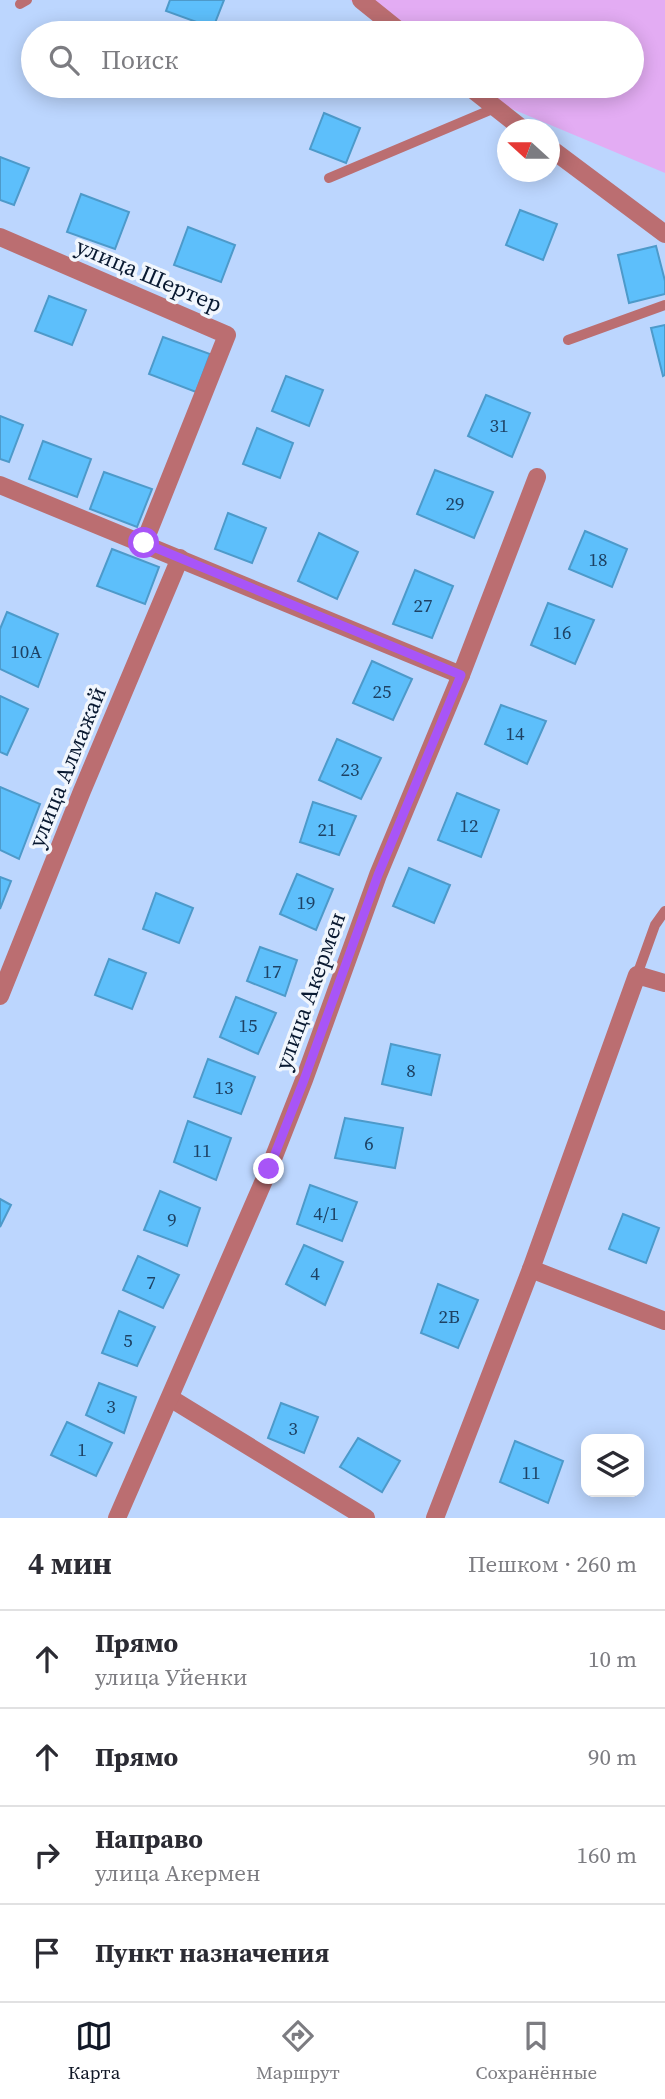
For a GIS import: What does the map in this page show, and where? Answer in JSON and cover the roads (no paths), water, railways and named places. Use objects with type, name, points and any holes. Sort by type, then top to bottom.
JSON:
[{"type":"street","points":[[361,0],[387,21]]},
{"type":"street","points":[[483,98],[510,119]]},
{"type":"street","points":[[560,155],[665,234]]},
{"type":"street","name":"улица Шертер","points":[[0,237],[227,335],[144,543]]},
{"type":"street","name":"улица Акермен","points":[[117,1518],[269,1169],[378,875],[461,675],[537,477]]},
{"type":"street","points":[[0,485],[461,675]]},
{"type":"street","name":"улица Алмажай","points":[[0,996],[180,558]]},
{"type":"street","points":[[435,1518],[531,1269],[636,975],[665,983]]},
{"type":"street","points":[[531,1269],[665,1321]]},
{"type":"street","points":[[170,1398],[366,1518]]},
{"type":"lane","points":[[329,178],[495,108]]},
{"type":"lane","points":[[568,340],[665,305]]},
{"type":"lane","points":[[636,975],[655,925],[665,911]]}]
